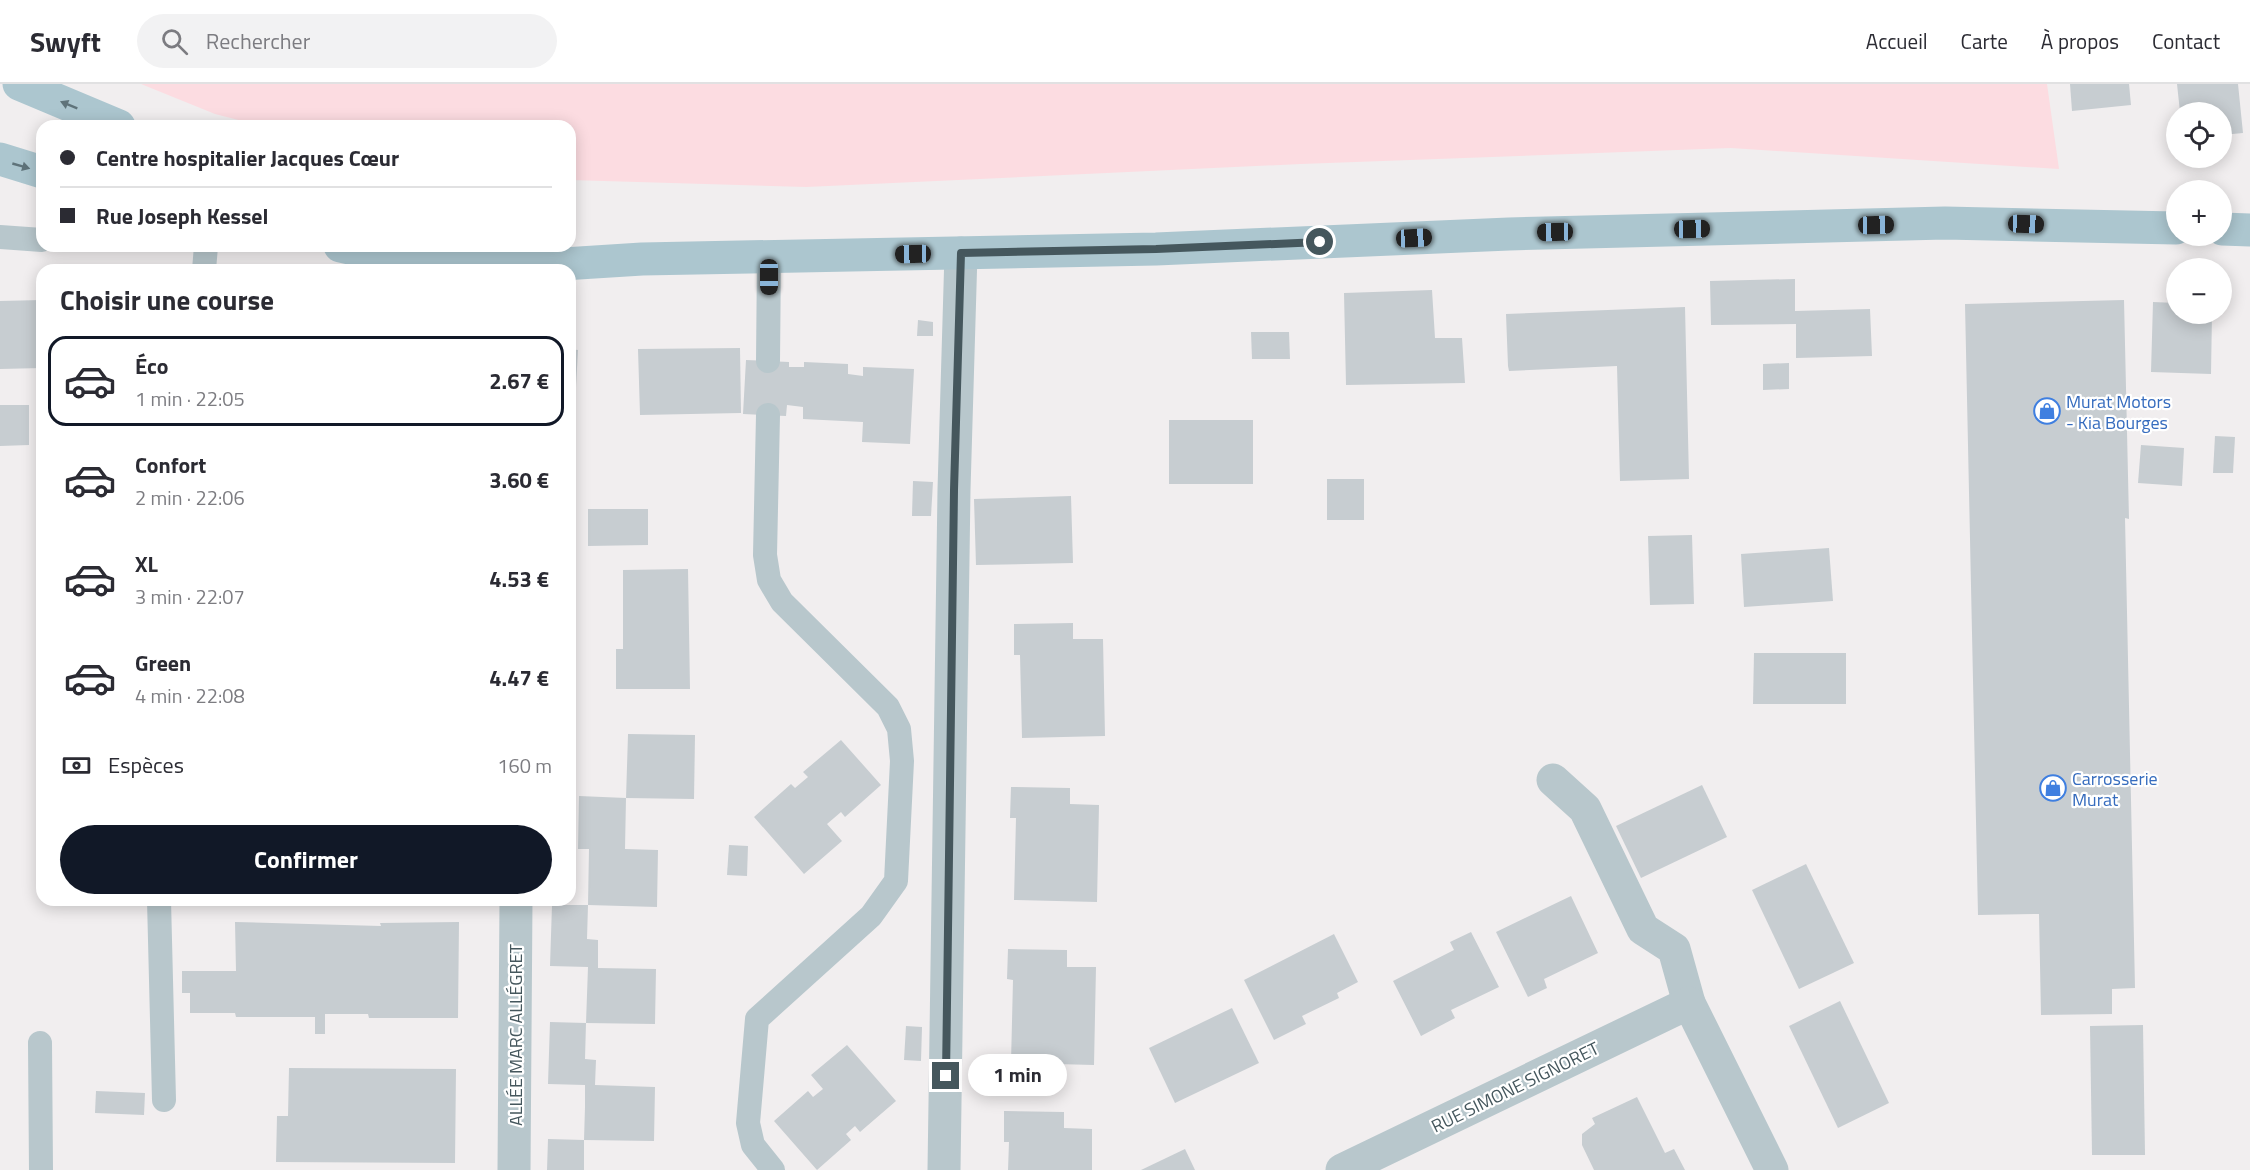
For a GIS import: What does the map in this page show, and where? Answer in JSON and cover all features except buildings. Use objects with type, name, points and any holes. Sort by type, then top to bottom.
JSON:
[{"type":"main road","points":[[18,84],[105,120]]},
{"type":"main road","points":[[0,159],[36,170]]},
{"type":"main road","points":[[563,264],[642,259],[1156,249],[1509,234],[1945,223],[2166,228]]},
{"type":"main road","points":[[2232,229],[2250,230]]},
{"type":"main road","points":[[576,243],[642,259]]},
{"type":"main road","points":[[359,252],[398,264]]},
{"type":"street","points":[[944,1170],[954,490],[961,253]]},
{"type":"street","points":[[1553,780],[1585,809],[1643,929],[1674,949],[1689,1003],[1772,1170]]},
{"type":"street","name":"ALLÉE MARC ALLÉGRET","points":[[514,1170],[516,906]]},
{"type":"street","name":"RUE SIMONE SIGNORET","points":[[1342,1170],[1689,1003]]},
{"type":"lane","points":[[0,237],[36,240]]},
{"type":"lane","points":[[768,361],[769,256]]},
{"type":"lane","points":[[768,415],[765,555],[769,580],[782,602],[888,707],[899,729],[902,761],[896,881],[871,915],[757,1019],[748,1123],[753,1145],[773,1170]]},
{"type":"lane","points":[[159,906],[164,1100]]},
{"type":"lane","points":[[40,1043],[41,1170]]},
{"type":"shaded area","points":[[141,84],[2047,84],[2059,169],[1731,148],[1301,164],[806,187],[576,180],[576,120],[238,120],[215,114]]},
{"type":"place","name":"Murat Motors - Kia Bourges","points":[[2047,411]]},
{"type":"place","name":"Carrosserie Murat","points":[[2053,788]]},
{"type":"route","points":[[946,1076],[954,490],[961,253],[1156,249],[1320,242]]}]
